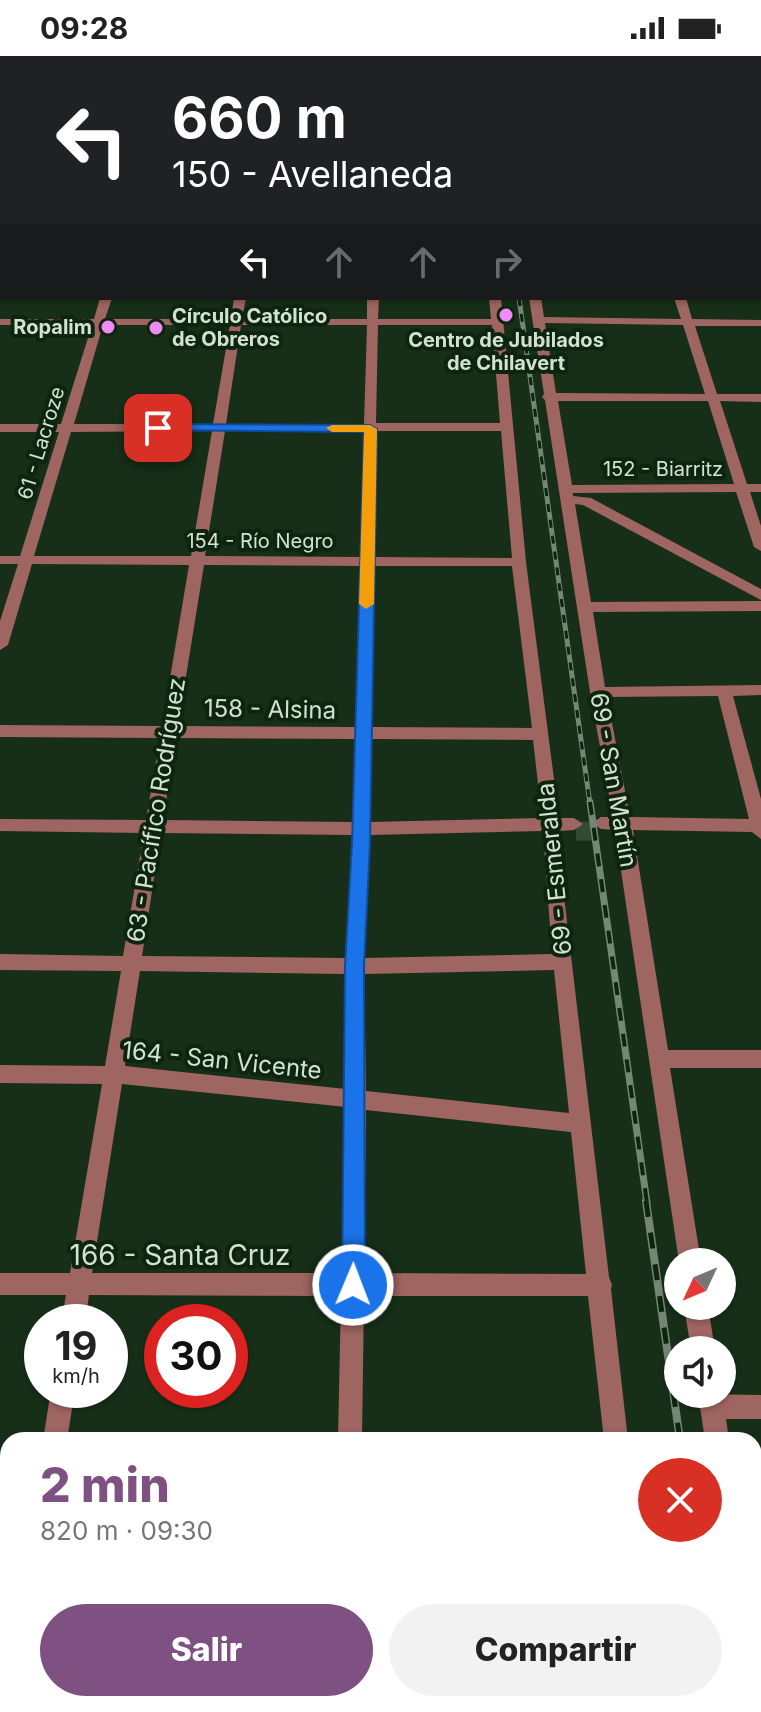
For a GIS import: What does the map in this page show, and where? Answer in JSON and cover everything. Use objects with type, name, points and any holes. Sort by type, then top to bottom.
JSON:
[{"type":"street","name":"61 - Lacroze","points":[[0,645],[105,300]]},
{"type":"street","name":"63 - Pacífico Rodríguez","points":[[76,1304],[116,1074],[168,732],[240,300]]},
{"type":"street","points":[[350,1432],[356,1100],[354,966],[362,829],[373,300]]},
{"type":"street","name":"69 - Esmeralda","points":[[495,300],[519,562],[550,807],[554,888],[615,1432]]},
{"type":"street","name":"69 - San Martín","points":[[535,300],[548,397],[623,823],[688,1248]]},
{"type":"street","points":[[681,300],[761,547]]},
{"type":"street","points":[[538,320],[761,323]]},
{"type":"street","points":[[0,322],[497,322]]},
{"type":"street","points":[[548,397],[761,398]]},
{"type":"street","points":[[0,428],[506,427]]},
{"type":"street","name":"152 - Biarritz","points":[[566,494],[761,488]]},
{"type":"street","points":[[566,494],[586,501],[761,595]]},
{"type":"street","name":"154 - Río Negro","points":[[0,560],[519,562]]},
{"type":"street","points":[[584,607],[761,606]]},
{"type":"street","points":[[602,827],[623,823],[760,828],[724,690]]},
{"type":"street","points":[[598,692],[761,690]]},
{"type":"street","name":"158 - Alsina","points":[[0,731],[539,734]]},
{"type":"street","points":[[602,827],[609,812],[606,771],[611,762]]},
{"type":"street","points":[[0,825],[362,829],[549,823],[575,827],[559,836],[561,876],[554,888]]},
{"type":"street","points":[[602,827],[612,837],[619,852],[624,878],[634,894]]},
{"type":"street","points":[[0,962],[354,966],[563,962]]},
{"type":"street","points":[[658,1059],[761,1059]]},
{"type":"street","name":"164 - San Vicente","points":[[0,1074],[116,1074],[581,1124]]},
{"type":"street","name":"166 - Santa Cruz","points":[[0,1284],[601,1285]]},
{"type":"street","points":[[736,1404],[761,1407]]},
{"type":"street","points":[[56,1432],[60,1408]]},
{"type":"street","points":[[712,1408],[716,1432]]},
{"type":"tunnel","points":[[576,831],[603,831]]},
{"type":"railway","points":[[519,300],[590,804]]},
{"type":"railway","points":[[590,802],[647,1203]]},
{"type":"railway","points":[[646,1201],[679,1432]]},
{"type":"slow traffic","points":[[332,428],[370,429],[366,604]]},
{"type":"place","name":"Centro de Jubilados de Chilavert","points":[[506,315]]},
{"type":"place","name":"Ropalim","points":[[108,327]]},
{"type":"place","name":"Círculo Católico de Obreros","points":[[156,328]]},
{"type":"route","points":[[158,428],[370,429],[361,843],[354,966],[356,1100],[353,1285]]}]
